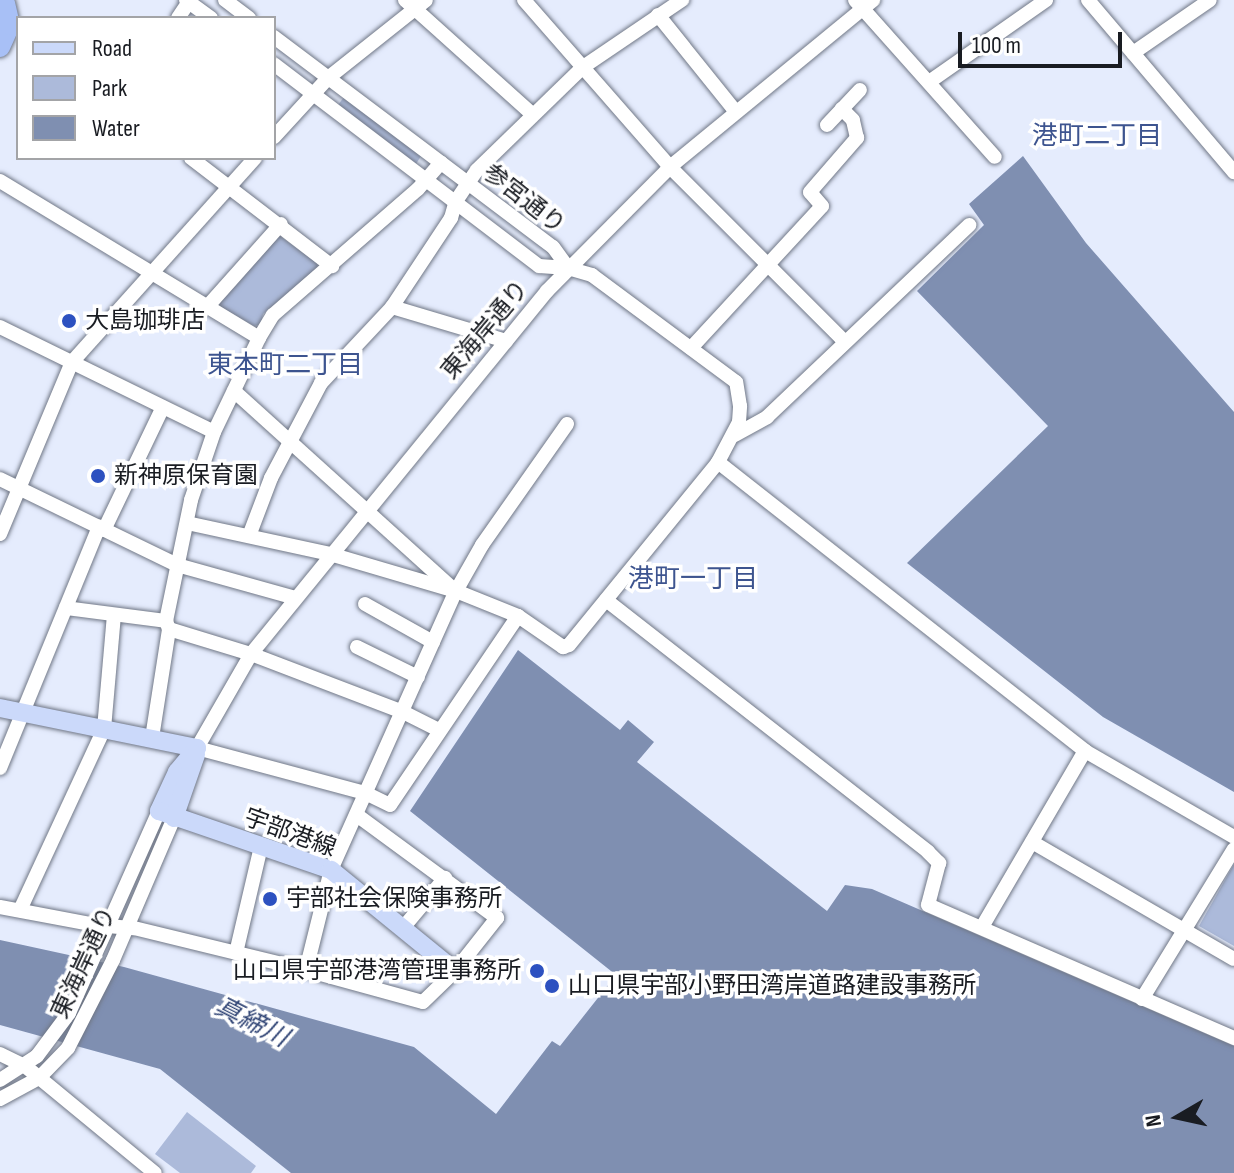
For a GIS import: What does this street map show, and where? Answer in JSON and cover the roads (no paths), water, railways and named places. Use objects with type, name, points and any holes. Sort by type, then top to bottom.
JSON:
[{"type":"highway","points":[[0,47],[7,17]]},
{"type":"main road","points":[[0,708],[197,748],[190,778],[166,814]]},
{"type":"main road","name":"宇部港線","points":[[166,814],[331,870],[455,971]]},
{"type":"street","points":[[188,1],[207,15],[215,0]]},
{"type":"street","points":[[225,0],[246,16]]},
{"type":"street","points":[[524,0],[670,167],[845,342]]},
{"type":"street","points":[[249,536],[271,478],[321,383],[392,307],[451,218],[456,201],[477,170],[583,67],[682,0]]},
{"type":"street","points":[[929,82],[1046,0]]},
{"type":"street","points":[[1088,0],[1234,172]]},
{"type":"street","points":[[1133,53],[1210,0]]},
{"type":"street","points":[[276,135],[328,78],[415,3],[532,114]]},
{"type":"street","points":[[864,3],[995,157]]},
{"type":"street","name":"東海岸通り","points":[[197,748],[251,654],[366,509],[568,268],[670,167],[864,3]]},
{"type":"street","points":[[658,15],[736,112]]},
{"type":"street","name":"参宮通り","points":[[276,39],[553,247],[568,268]]},
{"type":"street","name":"参宮通り","points":[[276,66],[539,266],[568,268]]},
{"type":"street","points":[[827,125],[860,90]]},
{"type":"street","points":[[691,348],[822,206],[810,192],[857,138],[853,120],[842,109]]},
{"type":"street","points":[[194,160],[332,266]]},
{"type":"street","points":[[0,534],[72,362],[253,160]]},
{"type":"street","points":[[152,738],[177,565],[191,500],[214,432],[259,338],[273,315],[332,266],[428,179],[441,163]]},
{"type":"street","points":[[0,181],[259,338]]},
{"type":"street","points":[[207,307],[281,224]]},
{"type":"street","points":[[735,435],[767,417],[969,225]]},
{"type":"street","points":[[187,523],[330,554],[456,591],[518,616],[563,647],[569,645],[718,462],[735,435],[740,406],[736,382],[592,275],[568,268]]},
{"type":"street","points":[[392,307],[506,341]]},
{"type":"street","points":[[0,327],[214,432]]},
{"type":"street","points":[[234,391],[456,591]]},
{"type":"street","points":[[0,768],[102,528],[163,407]]},
{"type":"street","points":[[306,970],[331,870],[456,591],[482,545],[567,424]]},
{"type":"street","points":[[718,462],[1085,751],[1234,837]]},
{"type":"street","points":[[0,479],[177,565],[295,598]]},
{"type":"street","points":[[606,600],[928,852],[939,863],[928,905],[1234,1038]]},
{"type":"street","points":[[365,604],[433,642]]},
{"type":"street","points":[[66,608],[168,625],[403,712],[439,730]]},
{"type":"street","points":[[20,910],[104,729],[114,615]]},
{"type":"street","points":[[197,748],[365,793],[390,805],[518,616]]},
{"type":"street","points":[[357,647],[418,677]]},
{"type":"street","points":[[982,927],[1085,751]]},
{"type":"street","name":"東海岸通り","points":[[0,1080],[25,1066],[49,1042],[69,1013],[108,924],[166,814]]},
{"type":"street","name":"東海岸通り","points":[[0,1099],[39,1078],[68,1048],[113,960],[166,814]]},
{"type":"street","points":[[0,907],[125,926],[423,1002],[455,971],[497,918],[357,815]]},
{"type":"street","points":[[1032,842],[1234,959]]},
{"type":"street","points":[[236,953],[261,846]]},
{"type":"street","points":[[1142,999],[1234,849]]},
{"type":"street","points":[[402,929],[445,878]]},
{"type":"street","points":[[0,1054],[25,1066],[155,1173]]},
{"type":"water","points":[[1023,156],[1086,243],[1234,412],[1234,792],[1103,717],[907,563],[1048,426],[917,291],[984,225],[969,204]]},
{"type":"water","name":"真締川","points":[[518,650],[620,730],[628,720],[654,742],[637,762],[827,911],[845,885],[872,889],[1234,1046],[1234,1173],[291,1173],[160,1069],[0,1025],[0,940],[124,967],[414,1047],[496,1114],[552,1041],[560,1046],[616,975],[410,811]]},
{"type":"place","name":"大島珈琲店","points":[[69,321]]},
{"type":"place","name":"新神原保育園","points":[[98,476]]},
{"type":"place","name":"宇部社会保険事務所","points":[[270,899]]},
{"type":"place","name":"山口県宇部港湾管理事務所","points":[[537,971]]},
{"type":"place","name":"山口県宇部小野田湾岸道路建設事務所","points":[[552,986]]},
{"type":"district","name":"港町二丁目","points":[[1097,137]]},
{"type":"district","name":"東本町二丁目","points":[[285,366]]},
{"type":"district","name":"港町一丁目","points":[[693,580]]}]
